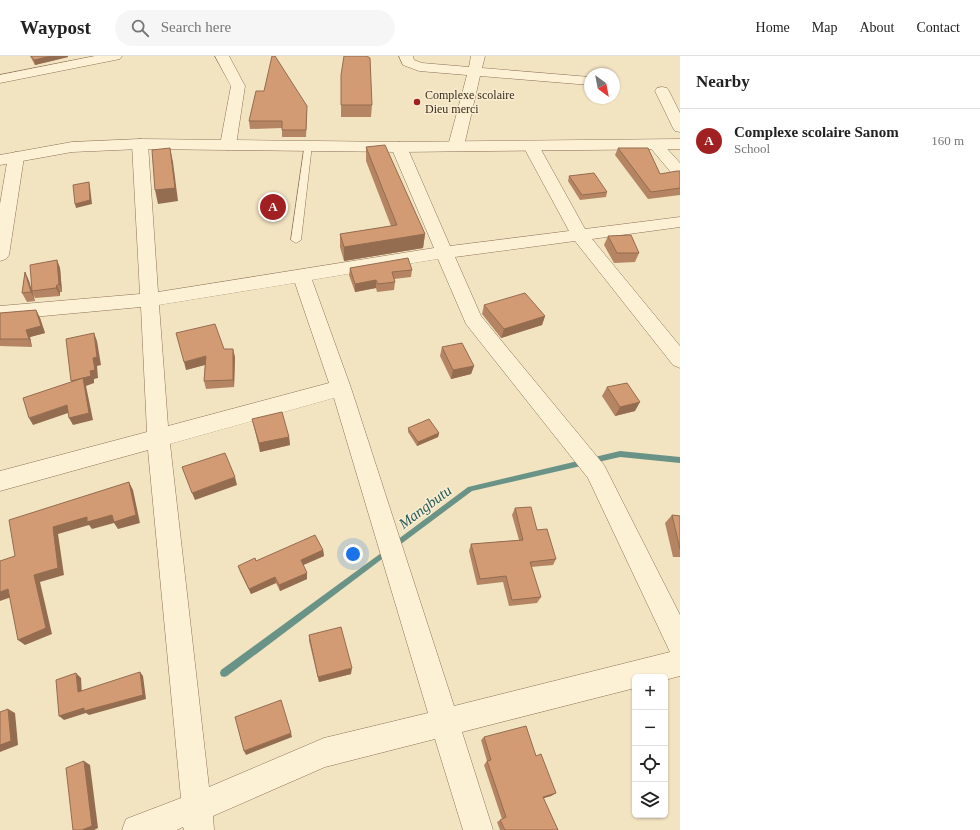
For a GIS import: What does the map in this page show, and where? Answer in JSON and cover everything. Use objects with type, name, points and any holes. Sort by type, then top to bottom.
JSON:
[{"type":"street","points":[[0,79],[115,56]]},
{"type":"street","points":[[222,56],[238,86],[228,145]]},
{"type":"street","points":[[406,56],[408,62],[419,67],[584,80]]},
{"type":"street","points":[[456,146],[478,56]]},
{"type":"street","points":[[662,91],[680,128]]},
{"type":"street","points":[[140,144],[151,300],[158,438],[198,818]]},
{"type":"street","points":[[0,255],[8,159],[72,147],[140,144],[399,147],[680,144]]},
{"type":"street","points":[[656,145],[680,173]]},
{"type":"street","points":[[530,146],[580,235],[680,360]]},
{"type":"street","points":[[399,147],[474,319],[596,472],[680,643]]},
{"type":"street","points":[[0,313],[151,300],[445,252],[680,222]]},
{"type":"street","points":[[301,275],[341,388],[478,830]]},
{"type":"street","points":[[0,481],[341,388]]},
{"type":"street","points":[[137,830],[198,818],[324,752],[680,663]]},
{"type":"lane","points":[[296,240],[308,145]]},
{"type":"building","points":[[31,56],[51,56],[34,60]]},
{"type":"building","points":[[272,56],[275,56],[307,106],[306,130],[282,130],[282,121],[249,121],[256,91],[264,91]]},
{"type":"building","points":[[344,56],[367,56],[370,58],[372,105],[341,105],[341,75]]},
{"type":"building","points":[[385,145],[425,234],[344,247],[340,234],[397,225],[366,147]]},
{"type":"building","points":[[170,148],[175,188],[155,190],[152,150]]},
{"type":"building","points":[[618,148],[648,148],[660,174],[680,171],[680,188],[651,192]]},
{"type":"building","points":[[594,173],[607,192],[582,195],[569,176]]},
{"type":"building","points":[[89,182],[90,200],[75,204],[73,185]]},
{"type":"building","points":[[631,235],[639,253],[617,253],[608,236]]},
{"type":"building","points":[[408,258],[412,270],[392,272],[395,282],[378,284],[376,280],[355,284],[350,268]]},
{"type":"building","points":[[57,260],[59,284],[56,288],[32,291],[30,265]]},
{"type":"building","points":[[25,272],[31,292],[22,293]]},
{"type":"building","points":[[525,293],[545,316],[504,329],[484,305]]},
{"type":"building","points":[[36,310],[41,326],[26,330],[29,339],[0,339],[0,313]]},
{"type":"building","points":[[215,324],[224,349],[233,349],[233,380],[204,381],[206,356],[184,362],[176,333]]},
{"type":"building","points":[[94,333],[97,357],[93,358],[95,370],[90,371],[91,376],[71,381],[66,339]]},
{"type":"building","points":[[462,343],[474,366],[453,370],[442,347]]},
{"type":"building","points":[[83,378],[89,413],[69,418],[67,405],[29,418],[23,398]]},
{"type":"building","points":[[627,383],[640,402],[620,407],[607,387]]},
{"type":"building","points":[[282,412],[289,437],[259,443],[252,419]]},
{"type":"building","points":[[429,419],[439,433],[418,442],[408,428]]},
{"type":"building","points":[[225,453],[235,477],[192,493],[182,467]]},
{"type":"building","points":[[129,482],[136,515],[114,522],[112,515],[87,522],[87,517],[53,527],[58,568],[34,575],[46,628],[18,640],[8,589],[0,592],[0,561],[15,556],[9,520]]},
{"type":"building","points":[[531,507],[537,530],[547,529],[556,559],[530,562],[541,597],[512,600],[506,576],[480,579],[471,544],[523,540],[515,508]]},
{"type":"building","points":[[672,515],[680,516],[680,549]]},
{"type":"building","points":[[315,535],[323,550],[301,560],[307,573],[279,585],[275,577],[249,589],[238,566],[255,558],[256,561]]},
{"type":"building","points":[[341,627],[352,668],[318,677],[309,635]]},
{"type":"building","points":[[140,672],[143,695],[84,711],[84,708],[59,716],[56,680],[76,673],[78,692]]},
{"type":"building","points":[[281,700],[291,733],[244,751],[235,717]]},
{"type":"building","points":[[8,709],[11,741],[0,745],[0,712]]},
{"type":"building","points":[[526,726],[536,756],[541,754],[556,793],[543,797],[558,830],[505,830],[500,820],[506,817],[487,761],[491,760],[484,737]]},
{"type":"building","points":[[84,761],[92,826],[82,830],[73,830],[66,768]]},
{"type":"waterway","name":"Mangbutu","points":[[395,545],[470,489],[620,454],[680,460]]},
{"type":"waterway","name":"Mangbutu","points":[[224,673],[388,551]]},
{"type":"place","name":"Complexe scolaire Dieu merci","points":[[417,102]]},
{"type":"place","name":"Complexe scolaire Sanom","points":[[273,207]]}]
